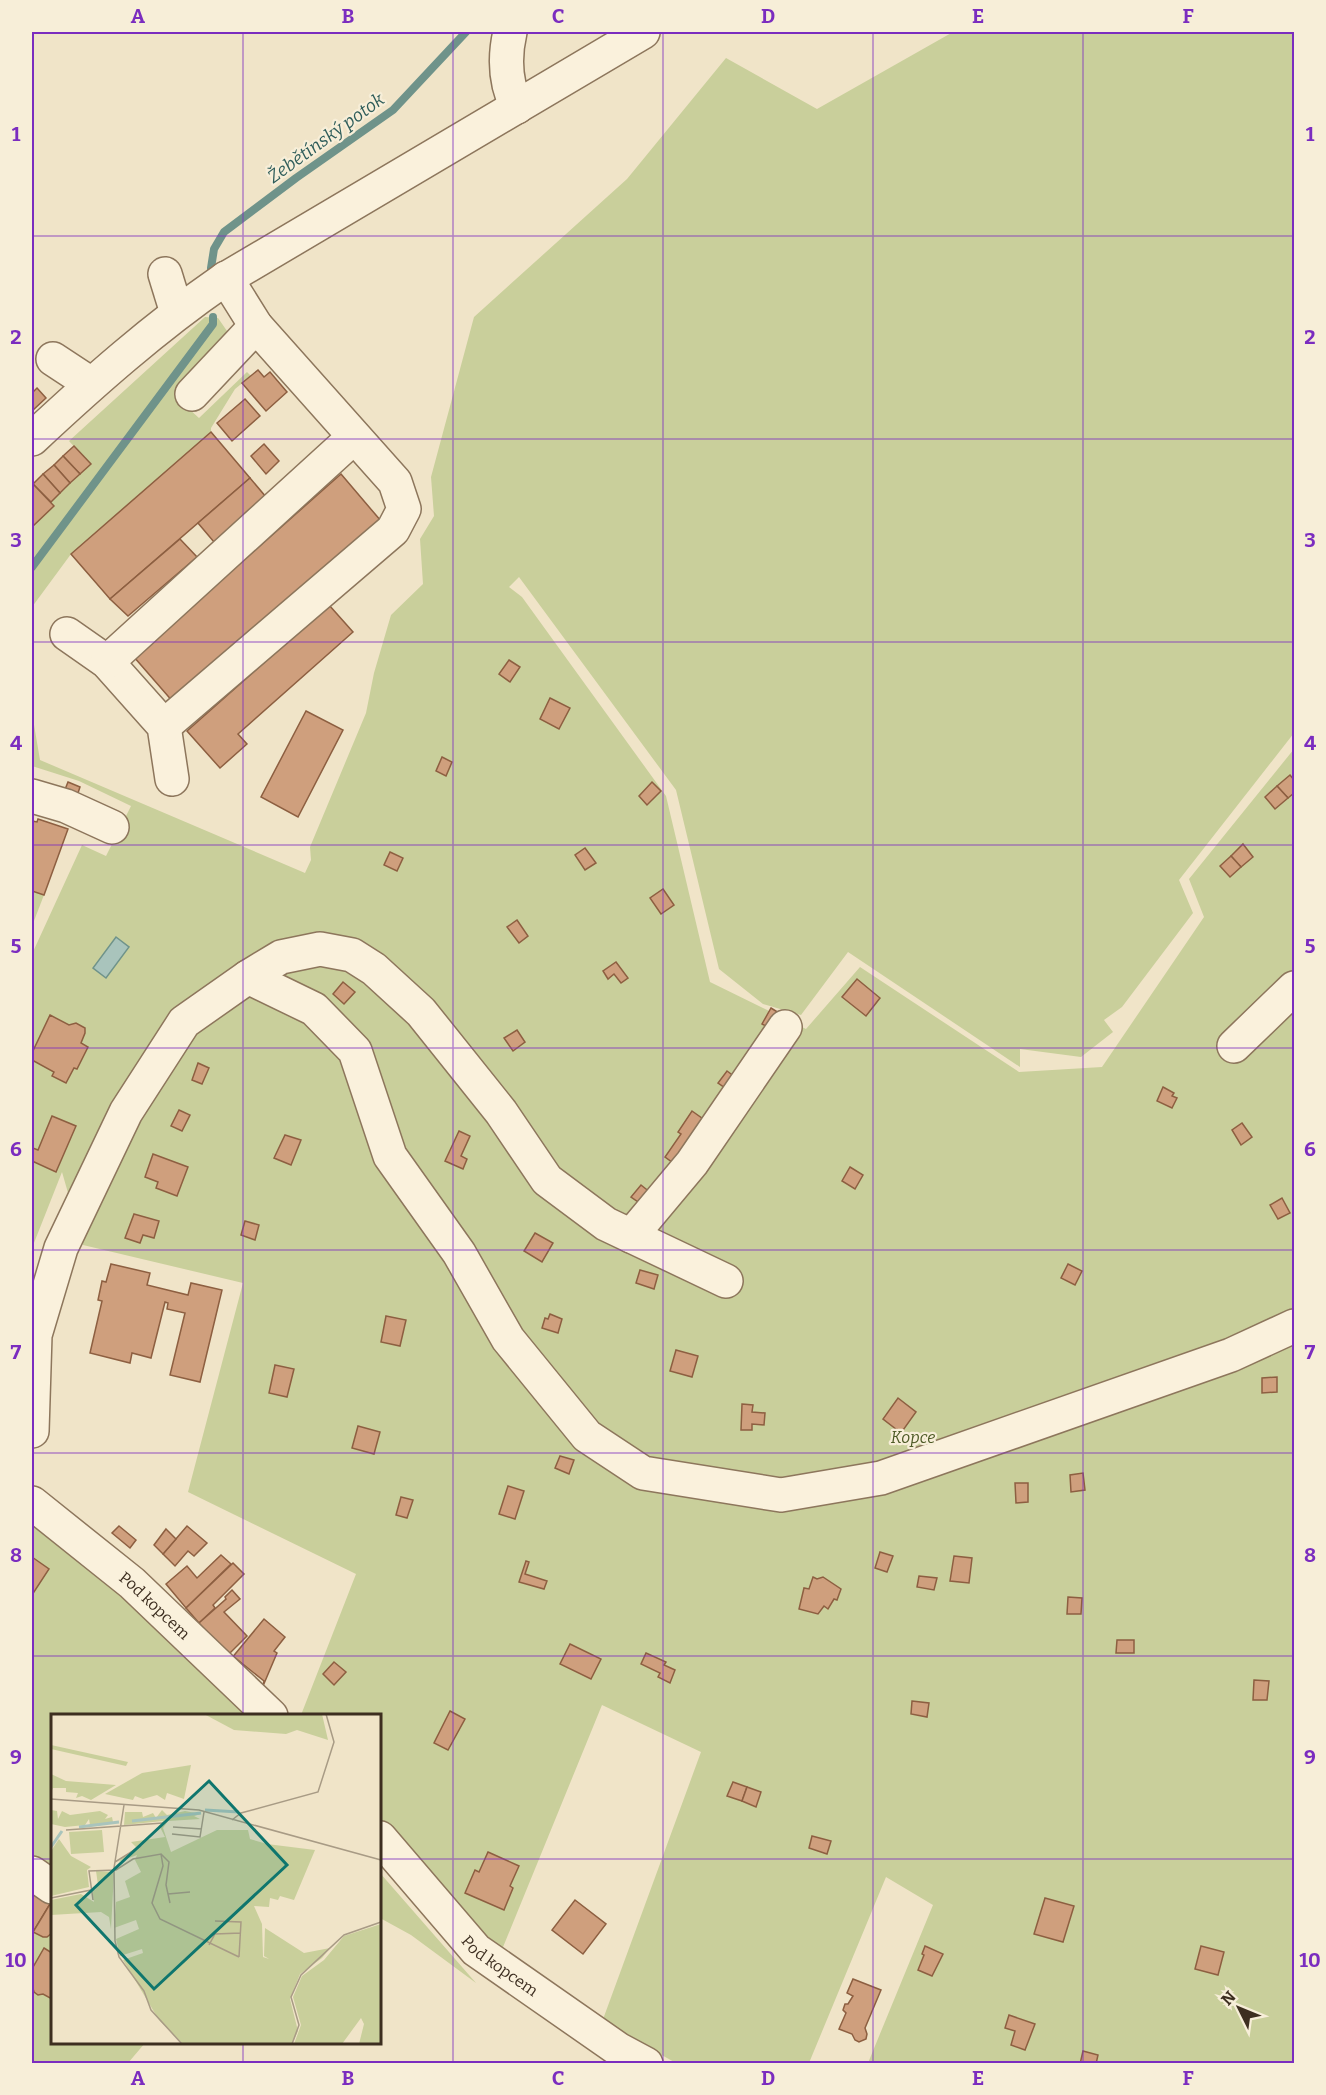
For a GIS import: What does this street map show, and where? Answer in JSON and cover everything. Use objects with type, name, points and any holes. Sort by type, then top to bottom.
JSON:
[{"type":"street","points":[[510,32],[507,78],[510,93],[517,107]]},
{"type":"street","points":[[32,439],[87,388],[177,313],[217,284],[643,32]]},
{"type":"street","points":[[165,274],[177,313]]},
{"type":"street","points":[[164,726],[393,530],[404,508],[395,482],[217,284]]},
{"type":"street","points":[[192,394],[256,326]]},
{"type":"street","points":[[52,359],[87,388]]},
{"type":"street","points":[[107,662],[354,437]]},
{"type":"street","points":[[67,634],[107,662],[164,726],[172,778]]},
{"type":"street","points":[[32,796],[66,806],[112,827]]},
{"type":"street","points":[[32,1431],[34,1335],[61,1248],[126,1112],[184,1022],[281,957],[321,949],[352,955],[374,969],[421,1011],[501,1112],[547,1180],[606,1224],[726,1281]]},
{"type":"street","points":[[248,977],[314,1009],[355,1051],[390,1156],[459,1253],[508,1339],[586,1436],[643,1473],[781,1495],[881,1478],[1231,1355],[1294,1326]]},
{"type":"street","points":[[1234,1046],[1294,988]]},
{"type":"street","points":[[631,1236],[693,1162],[785,1028]]},
{"type":"street","name":"Pod kopcem","points":[[32,1503],[132,1583],[269,1714]]},
{"type":"street","name":"Pod kopcem","points":[[381,1839],[476,1950],[618,2049],[646,2064]]},
{"type":"street","points":[[32,1873],[51,1886]]},
{"type":"green space","name":"Kopce","points":[[953,32],[1294,32],[1294,733],[1179,880],[1193,913],[1122,1007],[1104,1020],[1113,1032],[1081,1057],[1020,1049],[1020,1067],[848,952],[801,1015],[763,1004],[719,969],[676,790],[519,577],[509,587],[522,597],[666,796],[710,982],[806,1029],[860,967],[1019,1072],[1102,1067],[1204,917],[1189,879],[1294,749],[1294,2063],[868,2063],[933,1905],[886,1877],[809,2063],[676,2063],[602,2022],[701,1752],[602,1705],[501,1952],[381,1821],[381,1714],[301,1714],[356,1574],[188,1492],[243,1283],[83,1245],[62,1172],[32,1248],[32,954],[82,845],[106,856],[131,806],[79,781],[32,766],[32,713],[40,760],[305,873],[311,860],[310,847],[366,713],[374,673],[391,615],[423,584],[420,539],[434,516],[431,477],[474,317],[627,179],[726,58],[817,109]]},
{"type":"green space","points":[[205,317],[218,318],[227,331],[197,372],[189,409],[199,418],[247,372],[251,376],[235,389],[211,428],[211,432],[71,554],[32,607],[32,527],[54,506],[51,502],[90,464],[69,441]]},
{"type":"green space","points":[[32,891],[44,895],[32,926]]},
{"type":"green space","points":[[32,1518],[123,1592],[256,1714],[51,1714],[51,1870],[32,1857]]},
{"type":"green space","points":[[381,1874],[476,1983],[411,1935],[381,1919]]},
{"type":"green space","points":[[33,1932],[45,1937],[51,1934],[51,2044],[144,2044],[128,2063],[32,2064]]},
{"type":"water","points":[[116,937],[129,947],[106,978],[93,968]]},
{"type":"building","points":[[258,370],[264,377],[270,372],[287,392],[266,411],[242,383]]},
{"type":"building","points":[[37,388],[46,398],[32,411],[32,393]]},
{"type":"building","points":[[245,399],[260,416],[232,441],[217,423]]},
{"type":"building","points":[[211,432],[250,478],[110,599],[71,554]]},
{"type":"building","points":[[264,444],[279,461],[266,474],[251,456]]},
{"type":"building","points":[[74,446],[91,464],[80,474],[63,456]]},
{"type":"building","points":[[63,456],[80,474],[70,483],[54,465]]},
{"type":"building","points":[[54,465],[70,483],[60,493],[43,474]]},
{"type":"building","points":[[43,474],[60,493],[51,502],[33,484]]},
{"type":"building","points":[[341,474],[381,521],[174,703],[134,657]]},
{"type":"building","points":[[250,478],[266,497],[214,542],[198,523]]},
{"type":"building","points":[[33,484],[54,506],[32,527],[32,486]]},
{"type":"building","points":[[180,539],[197,557],[128,616],[110,599]]},
{"type":"building","points":[[329,605],[353,632],[238,734],[247,744],[220,768],[187,731]]},
{"type":"building","points":[[509,660],[520,667],[510,682],[499,674]]},
{"type":"building","points":[[550,698],[570,708],[559,729],[540,719]]},
{"type":"building","points":[[306,711],[343,730],[298,817],[261,797]]},
{"type":"building","points":[[442,757],[452,762],[446,776],[436,771]]},
{"type":"building","points":[[1290,775],[1294,780],[1294,793],[1288,798],[1277,786]]},
{"type":"building","points":[[68,782],[80,787],[77,796],[64,792]]},
{"type":"building","points":[[652,782],[661,791],[647,805],[639,796]]},
{"type":"building","points":[[1277,786],[1288,798],[1275,809],[1265,797]]},
{"type":"building","points":[[38,819],[68,829],[44,895],[32,891],[32,821],[37,822]]},
{"type":"building","points":[[1243,844],[1253,857],[1241,867],[1231,856]]},
{"type":"building","points":[[585,848],[596,863],[585,870],[575,855]]},
{"type":"building","points":[[390,852],[403,858],[397,871],[384,865]]},
{"type":"building","points":[[1231,856],[1241,867],[1230,877],[1220,866]]},
{"type":"building","points":[[663,889],[674,905],[661,914],[650,898]]},
{"type":"building","points":[[517,920],[528,936],[519,943],[507,927]]},
{"type":"building","points":[[616,962],[628,978],[621,983],[614,974],[608,979],[603,971]]},
{"type":"building","points":[[857,979],[880,998],[866,1016],[842,997]]},
{"type":"building","points":[[343,982],[355,992],[344,1004],[333,994]]},
{"type":"building","points":[[771,1008],[787,1018],[778,1033],[762,1024]]},
{"type":"building","points":[[50,1015],[69,1025],[76,1023],[85,1028],[81,1043],[88,1047],[77,1069],[74,1068],[66,1083],[52,1076],[54,1072],[32,1060],[32,1053]]},
{"type":"building","points":[[517,1030],[525,1042],[513,1051],[504,1038]]},
{"type":"building","points":[[198,1063],[209,1068],[202,1084],[192,1080]]},
{"type":"building","points":[[727,1071],[742,1082],[734,1094],[718,1083]]},
{"type":"building","points":[[1163,1087],[1174,1093],[1172,1096],[1177,1098],[1172,1108],[1157,1101]]},
{"type":"building","points":[[179,1110],[190,1115],[182,1131],[171,1126]]},
{"type":"building","points":[[692,1111],[713,1126],[679,1167],[665,1157],[681,1134],[678,1132]]},
{"type":"building","points":[[52,1116],[76,1126],[56,1172],[32,1161],[33,1148],[38,1150]]},
{"type":"building","points":[[1242,1123],[1252,1137],[1241,1145],[1232,1130]]},
{"type":"building","points":[[459,1131],[470,1136],[461,1156],[467,1159],[463,1169],[445,1161]]},
{"type":"building","points":[[285,1135],[301,1140],[291,1165],[274,1158]]},
{"type":"building","points":[[153,1154],[188,1167],[177,1196],[156,1188],[158,1182],[145,1177]]},
{"type":"building","points":[[850,1167],[863,1175],[855,1189],[842,1181]]},
{"type":"building","points":[[641,1185],[656,1197],[647,1208],[631,1197]]},
{"type":"building","points":[[1282,1198],[1290,1213],[1278,1219],[1270,1205]]},
{"type":"building","points":[[134,1214],[159,1221],[154,1238],[143,1235],[140,1243],[125,1238]]},
{"type":"building","points":[[245,1221],[259,1225],[255,1240],[241,1235]]},
{"type":"building","points":[[535,1233],[553,1243],[542,1262],[524,1251]]},
{"type":"building","points":[[111,1264],[150,1273],[147,1285],[188,1295],[191,1283],[222,1290],[200,1382],[170,1375],[185,1313],[167,1309],[168,1303],[165,1302],[151,1358],[132,1353],[130,1363],[90,1353],[102,1301],[98,1300],[102,1281],[106,1282]]},
{"type":"building","points":[[1068,1264],[1082,1271],[1075,1285],[1061,1278]]},
{"type":"building","points":[[640,1270],[658,1275],[654,1289],[636,1283]]},
{"type":"building","points":[[550,1314],[562,1319],[558,1333],[542,1328],[545,1318],[548,1319]]},
{"type":"building","points":[[386,1316],[406,1320],[400,1346],[381,1342]]},
{"type":"building","points":[[676,1350],[698,1356],[692,1377],[670,1371]]},
{"type":"building","points":[[275,1365],[294,1369],[287,1397],[269,1393]]},
{"type":"building","points":[[1277,1377],[1277,1392],[1262,1393],[1262,1378]]},
{"type":"building","points":[[898,1398],[916,1412],[901,1433],[883,1419]]},
{"type":"building","points":[[742,1404],[753,1405],[752,1412],[765,1413],[764,1425],[752,1424],[752,1430],[741,1430]]},
{"type":"building","points":[[358,1426],[380,1432],[374,1454],[352,1448]]},
{"type":"building","points":[[560,1456],[574,1460],[569,1474],[555,1468]]},
{"type":"building","points":[[1083,1473],[1085,1490],[1071,1492],[1070,1475]]},
{"type":"building","points":[[1015,1483],[1028,1483],[1028,1502],[1016,1503]]},
{"type":"building","points":[[508,1486],[524,1491],[515,1519],[499,1514]]},
{"type":"building","points":[[401,1497],[413,1500],[407,1518],[396,1515]]},
{"type":"building","points":[[119,1526],[136,1540],[130,1548],[112,1533]]},
{"type":"building","points":[[187,1526],[207,1543],[194,1556],[188,1551],[175,1566],[163,1554]]},
{"type":"building","points":[[166,1529],[176,1539],[163,1554],[154,1545]]},
{"type":"building","points":[[880,1552],[893,1556],[887,1572],[875,1568]]},
{"type":"building","points":[[221,1555],[231,1564],[186,1608],[166,1584],[187,1566],[197,1578]]},
{"type":"building","points":[[954,1556],[972,1558],[969,1583],[950,1581]]},
{"type":"building","points":[[32,1557],[49,1569],[32,1595]]},
{"type":"building","points":[[526,1561],[529,1562],[525,1574],[547,1581],[544,1589],[519,1582]]},
{"type":"building","points":[[233,1563],[244,1574],[213,1605],[215,1608],[199,1623],[186,1608]]},
{"type":"building","points":[[919,1576],[937,1578],[934,1590],[917,1587]]},
{"type":"building","points":[[813,1577],[817,1579],[823,1577],[841,1589],[837,1600],[834,1599],[828,1609],[824,1606],[818,1614],[799,1609],[804,1588],[809,1589]]},
{"type":"building","points":[[232,1590],[240,1599],[224,1612],[247,1636],[227,1656],[199,1623],[226,1599],[225,1597]]},
{"type":"building","points":[[1068,1597],[1082,1598],[1081,1614],[1067,1614]]},
{"type":"building","points":[[264,1619],[285,1637],[274,1651],[277,1653],[263,1686],[264,1681],[234,1657],[231,1659]]},
{"type":"building","points":[[1117,1640],[1134,1640],[1134,1653],[1116,1653]]},
{"type":"building","points":[[570,1644],[601,1659],[591,1679],[560,1664]]},
{"type":"building","points":[[646,1653],[666,1662],[664,1665],[675,1670],[670,1683],[658,1677],[660,1673],[641,1664]]},
{"type":"building","points":[[334,1662],[346,1672],[334,1685],[323,1674]]},
{"type":"building","points":[[1254,1680],[1269,1681],[1267,1700],[1253,1700]]},
{"type":"building","points":[[912,1701],[929,1703],[927,1717],[911,1714]]},
{"type":"building","points":[[450,1711],[465,1719],[448,1750],[434,1743]]},
{"type":"building","points":[[733,1782],[747,1787],[742,1801],[727,1796]]},
{"type":"building","points":[[747,1787],[761,1792],[756,1807],[742,1801]]},
{"type":"building","points":[[812,1836],[831,1841],[827,1854],[809,1848]]},
{"type":"building","points":[[488,1852],[519,1866],[510,1886],[513,1888],[504,1910],[465,1893],[475,1870],[479,1872]]},
{"type":"building","points":[[32,1891],[50,1904],[32,1934]]},
{"type":"building","points":[[1045,1898],[1074,1906],[1063,1942],[1034,1934]]},
{"type":"building","points":[[575,1900],[606,1924],[583,1954],[552,1930]]},
{"type":"building","points":[[51,1904],[51,1934],[43,1937],[33,1932]]},
{"type":"building","points":[[925,1946],[943,1954],[932,1976],[918,1970]]},
{"type":"building","points":[[1201,1946],[1224,1952],[1218,1975],[1195,1969]]},
{"type":"building","points":[[44,1948],[51,1952],[51,1998],[34,1992],[32,1969]]},
{"type":"building","points":[[853,1979],[881,1990],[865,2028],[866,2039],[859,2042],[852,2034],[839,2029],[846,2013],[843,2010],[845,2004],[848,2004],[853,1996],[847,1993]]},
{"type":"building","points":[[1009,2015],[1035,2024],[1025,2050],[1011,2045],[1015,2031],[1005,2028]]},
{"type":"building","points":[[1083,2051],[1098,2055],[1096,2064],[1080,2064]]},
{"type":"waterway","name":"Žebětínský potok","points":[[211,268],[214,249],[224,232],[393,110],[466,32]]},
{"type":"waterway","name":"Žebětínský potok","points":[[32,567],[213,324],[213,317]]}]
